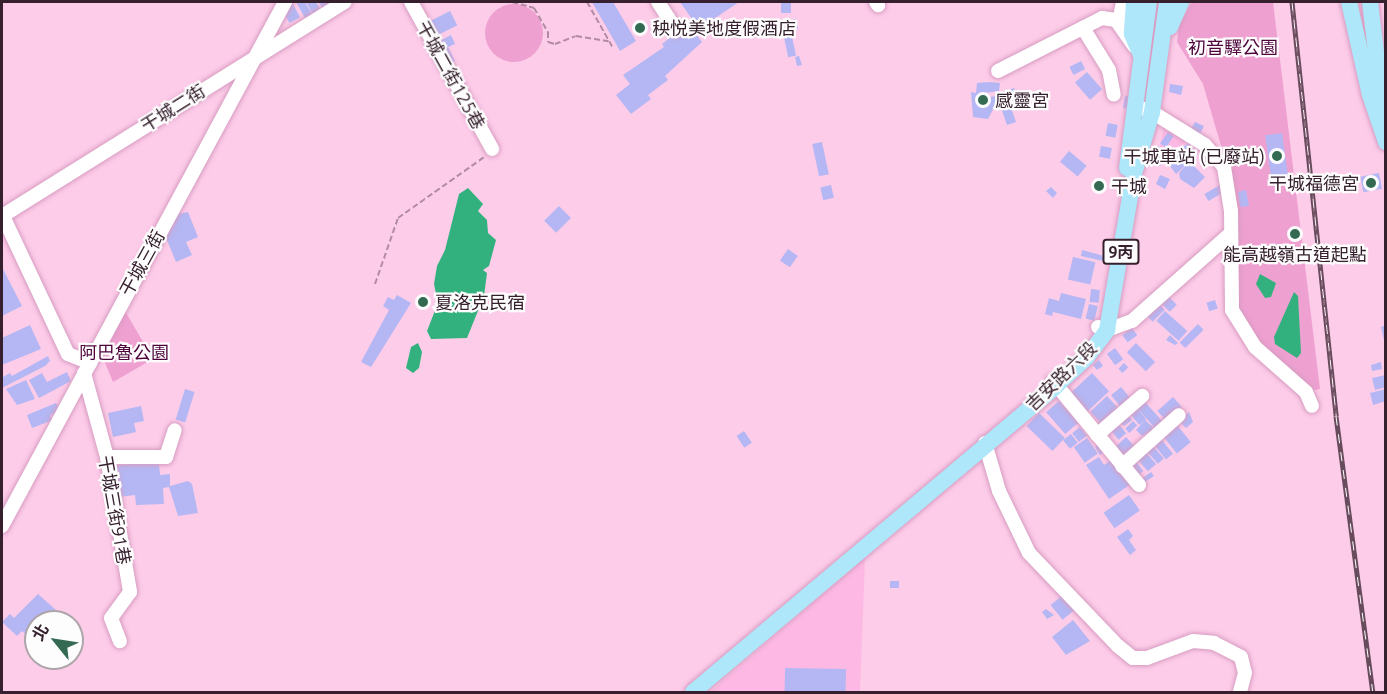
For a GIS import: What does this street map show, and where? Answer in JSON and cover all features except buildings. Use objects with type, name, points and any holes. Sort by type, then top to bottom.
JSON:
[{"type":"main road","points":[[1161,47],[1180,2]]},
{"type":"main road","points":[[1348,2],[1370,95],[1386,142]]},
{"type":"main road","points":[[1370,2],[1386,128]]},
{"type":"main road","points":[[1141,55],[1132,34],[1144,4]]},
{"type":"main road","name":"吉安路六段","points":[[693,693],[1086,357],[1102,328],[1134,174],[1152,112],[1166,6]]},
{"type":"main road","name":"吉安路六段","points":[[1102,328],[1141,55]]},
{"type":"street","name":"干城三街","points":[[2,526],[285,2]]},
{"type":"street","name":"干城二街","points":[[2,215],[345,2]]},
{"type":"street","name":"干城二街125巷","points":[[411,2],[492,149]]},
{"type":"street","points":[[658,2],[676,30]]},
{"type":"street","points":[[1116,20],[1120,17],[1123,2]]},
{"type":"street","points":[[998,71],[1102,18],[1116,20],[1141,55]]},
{"type":"street","points":[[1083,28],[1109,70],[1114,95]]},
{"type":"street","points":[[1135,106],[1152,112],[1205,145],[1224,167],[1231,211],[1232,310],[1255,347],[1306,392],[1312,406]]},
{"type":"street","points":[[2,215],[68,354],[87,368]]},
{"type":"street","points":[[1102,328],[1132,321],[1230,234]]},
{"type":"street","name":"干城三街91巷","points":[[87,368],[107,457],[130,591],[111,618],[120,641]]},
{"type":"street","points":[[1055,383],[1139,485]]},
{"type":"street","points":[[1097,435],[1142,396]]},
{"type":"street","points":[[1122,466],[1179,415]]},
{"type":"street","points":[[107,457],[166,457],[175,430]]},
{"type":"street","points":[[985,443],[999,491],[1029,554],[1118,646],[1133,658],[1147,658],[1193,641],[1214,643],[1241,657],[1245,673],[1240,693]]},
{"type":"path","points":[[512,2],[534,8],[548,32],[548,42],[555,44],[576,36],[609,41]]},
{"type":"path","points":[[587,2],[613,48]]},
{"type":"path","points":[[375,284],[398,218],[446,187],[492,149]]},
{"type":"shaded area","points":[[1164,124],[1188,140],[1163,162],[1158,159]]},
{"type":"shaded area","points":[[468,188],[483,204],[478,211],[487,220],[488,233],[496,240],[489,266],[483,270],[487,273],[484,296],[467,338],[431,339],[427,331],[438,303],[434,284],[437,266],[445,250],[459,194]]},
{"type":"shaded area","points":[[1260,274],[1276,283],[1271,297],[1265,298],[1256,284]]},
{"type":"shaded area","points":[[1294,292],[1298,296],[1301,353],[1297,358],[1275,344],[1274,337]]},
{"type":"shaded area","points":[[418,343],[422,352],[419,368],[413,373],[406,368],[411,347]]},
{"type":"shaded area","points":[[865,558],[860,692],[710,692]]},
{"type":"green space","name":"初音驛公園","points":[[1192,2],[1273,2],[1320,389],[1310,391],[1261,346],[1237,310],[1233,187],[1203,84],[1177,42],[1179,26]]},
{"type":"green space","points":[[514,4],[525,6],[535,12],[541,22],[543,33],[541,44],[535,54],[525,60],[514,62],[503,60],[493,54],[487,44],[485,33],[487,22],[493,12],[503,6]]},
{"type":"green space","name":"阿巴魯公園","points":[[125,311],[153,359],[113,382],[101,353]]},
{"type":"railway","points":[[1292,2],[1336,416],[1373,692]]},
{"type":"place","name":"秧悦美地度假酒店","points":[[640,28]]},
{"type":"place","name":"感靈宮","points":[[983,100]]},
{"type":"place","name":"干城車站 (已廢站)","points":[[1277,156]]},
{"type":"place","name":"干城福德宮","points":[[1371,183]]},
{"type":"place","name":"干城","points":[[1099,186]]},
{"type":"place","name":"能高越嶺古道起點","points":[[1295,234]]},
{"type":"place","name":"夏洛克民宿","points":[[423,302]]}]
